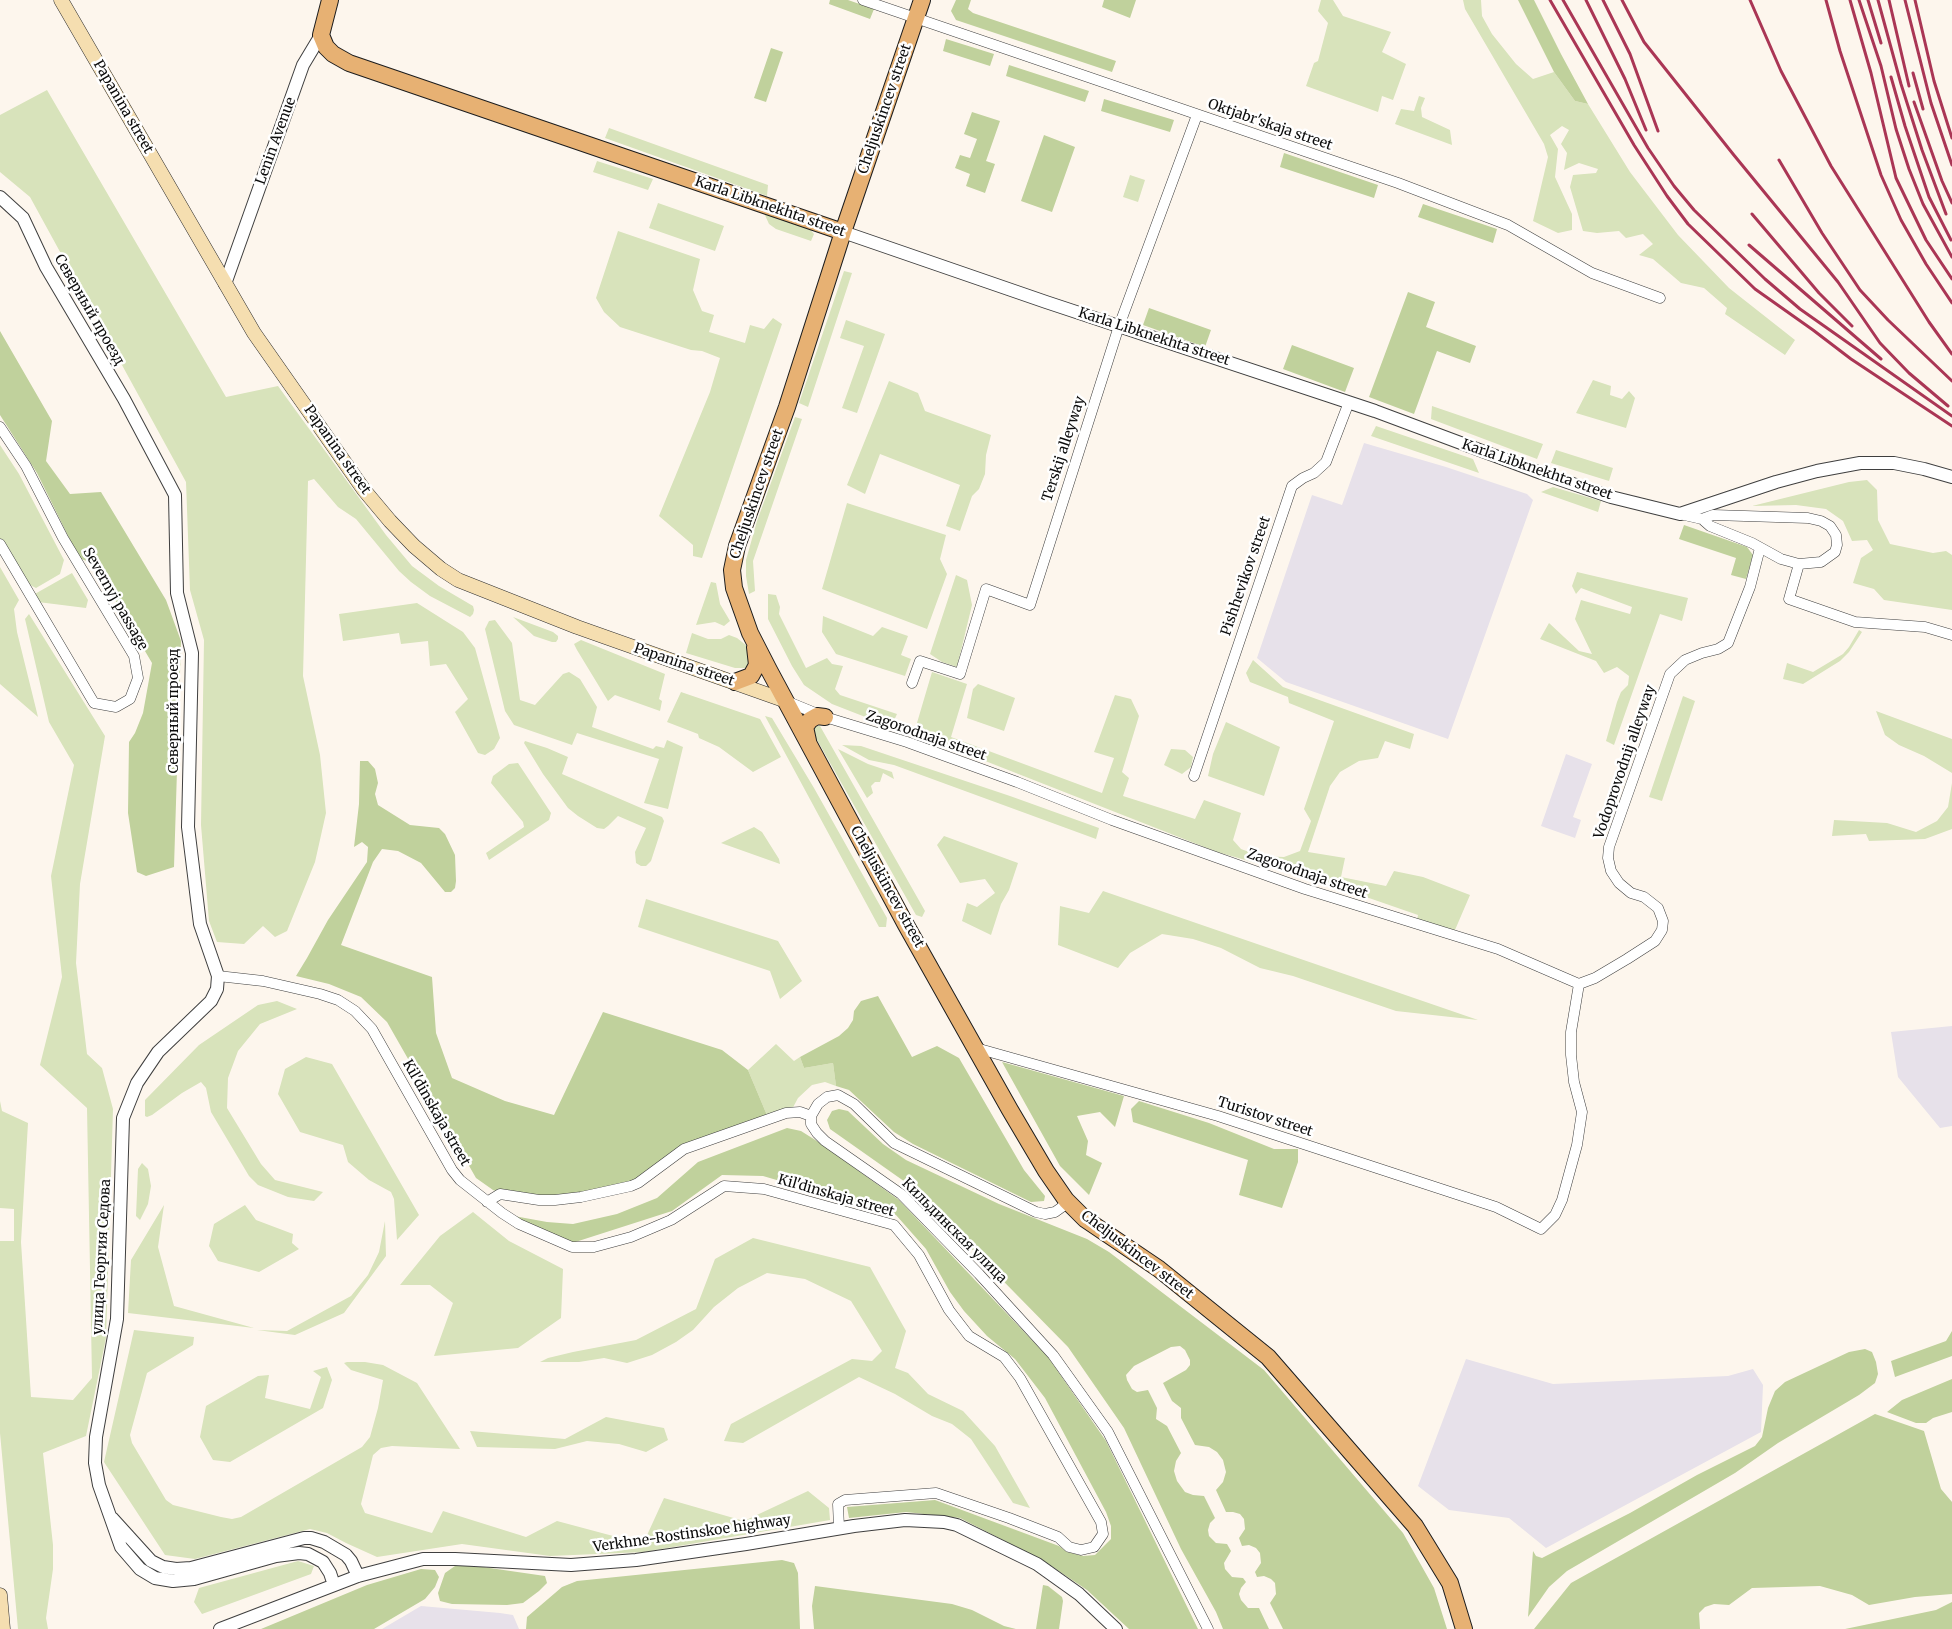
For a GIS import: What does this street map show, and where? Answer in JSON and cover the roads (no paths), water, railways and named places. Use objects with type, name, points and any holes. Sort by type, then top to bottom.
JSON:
[{"type":"main road","name":"Papanina street","points":[[61,0],[225,284],[266,351],[364,490],[390,521],[441,569],[458,580],[577,627],[786,701]]},
{"type":"main road","name":"Lenin Avenue","points":[[321,36],[330,0]]},
{"type":"main road","name":"Cheljuskincev street","points":[[922,0],[843,232],[787,407],[737,546],[732,570],[734,588],[750,633],[808,743],[976,1048],[1046,1171],[1066,1200],[1085,1219],[1159,1269],[1268,1357],[1415,1526],[1450,1583],[1464,1629]]},
{"type":"main road","name":"Karla Libknekhta street","points":[[321,36],[326,47],[333,54],[349,63],[843,232]]},
{"type":"main road","points":[[735,682],[751,676],[757,665],[750,633]]},
{"type":"main road","points":[[808,743],[805,727],[810,720],[817,716],[825,717]]},
{"type":"main road","points":[[0,1595],[3,1629]]},
{"type":"street","name":"Oktjabr'skaja street","points":[[862,0],[1398,183],[1508,225],[1592,273],[1660,298]]},
{"type":"street","name":"Lenin Avenue","points":[[225,284],[303,66],[321,36]]},
{"type":"street","name":"Terskij alleyway","points":[[912,683],[920,661],[960,674],[986,590],[1030,604],[1118,326],[1197,115]]},
{"type":"street","name":"Северный проезд","points":[[0,197],[23,218],[46,267],[119,391],[175,495],[177,593],[192,653],[188,827],[200,924],[218,976]]},
{"type":"street","name":"Karla Libknekhta street","points":[[843,232],[1118,326],[1349,402],[1567,482],[1611,496],[1702,519],[1710,526],[1781,559],[1800,564]]},
{"type":"street","name":"Pishhevikov street","points":[[1194,776],[1292,486],[1302,478],[1314,473],[1326,462],[1349,402]]},
{"type":"street","name":"Severnyj passage","points":[[0,427],[26,466],[63,538],[134,656],[138,678],[130,699],[116,707],[94,703],[0,544]]},
{"type":"street","points":[[1680,514],[1776,482],[1816,471],[1860,463],[1894,463],[1924,468],[1952,477]]},
{"type":"street","points":[[1702,519],[1713,515],[1787,516],[1821,521],[1830,526],[1836,535],[1835,552],[1821,562],[1800,564],[1789,599],[1855,622],[1925,627],[1952,635]]},
{"type":"street","name":"Vodoprovodnij alleyway","points":[[1579,984],[1595,978],[1655,941],[1662,930],[1663,921],[1658,908],[1644,897],[1631,893],[1619,883],[1611,871],[1608,858],[1609,847],[1670,674],[1685,660],[1728,644],[1750,587],[1760,548]]},
{"type":"street","name":"Zagorodnaja street","points":[[786,701],[825,717],[916,746],[1017,782],[1112,820],[1306,889],[1498,949],[1579,984]]},
{"type":"street","name":"Kil'dinskaja street","points":[[218,976],[263,981],[338,1000],[364,1019],[372,1029],[452,1170],[460,1180],[519,1224],[572,1247],[594,1248],[671,1220],[724,1186],[764,1189],[894,1225],[919,1255],[949,1310],[969,1336],[1004,1357],[1020,1378],[1101,1522],[1103,1534],[1094,1547],[1081,1550],[1069,1547],[1058,1537],[1023,1523],[936,1493],[844,1500],[838,1504],[839,1528]]},
{"type":"street","name":"улица Георгия Седова","points":[[218,976],[217,989],[211,1001],[158,1052],[137,1082],[123,1118],[117,1319],[96,1446],[95,1463],[99,1485],[116,1537],[129,1558],[140,1569],[155,1578],[173,1581],[194,1579],[276,1556],[299,1553],[308,1554],[323,1562],[330,1573],[334,1585]]},
{"type":"street","name":"Turistov street","points":[[976,1048],[1218,1116],[1496,1207],[1541,1229],[1555,1214],[1562,1200],[1577,1144],[1582,1112],[1574,1082],[1571,1056],[1571,1032],[1579,984]]},
{"type":"street","points":[[487,1202],[500,1194],[539,1200],[555,1200],[581,1197],[632,1186],[684,1149],[786,1113],[800,1112],[811,1116],[818,1104],[827,1097],[838,1095],[854,1104],[894,1143],[1036,1212],[1046,1214],[1055,1212],[1062,1207],[1066,1200]]},
{"type":"street","name":"Кильдинская улица","points":[[811,1116],[811,1124],[817,1133],[901,1194],[979,1274],[1053,1355],[1108,1432],[1208,1629]]},
{"type":"street","name":"улица Георгия Седова","points":[[109,1514],[151,1562],[162,1567],[176,1569],[191,1568],[304,1538],[311,1538],[324,1542],[346,1555],[358,1576]]},
{"type":"street","name":"Verkhne-Rostinskoe highway","points":[[220,1629],[358,1576],[423,1559],[464,1559],[571,1565],[636,1560],[839,1528],[905,1520],[944,1522],[957,1526],[1037,1564],[1079,1594],[1116,1629]]},
{"type":"railway","points":[[1550,0],[1634,145],[1667,196],[1688,224],[1755,289],[1851,359],[1952,426]]},
{"type":"railway","points":[[1563,0],[1648,148],[1674,186],[1694,210],[1765,279],[1800,309],[1952,416]]},
{"type":"railway","points":[[1586,0],[1625,79],[1646,130]]},
{"type":"railway","points":[[1603,0],[1630,54],[1658,131]]},
{"type":"railway","points":[[1622,0],[1644,42],[1838,282],[1880,343],[1909,373],[1948,406]]},
{"type":"railway","points":[[1750,0],[1781,71],[1831,166],[1929,322],[1952,354]]},
{"type":"railway","points":[[1826,0],[1840,51],[1881,175],[1901,220],[1926,264],[1952,303]]},
{"type":"railway","points":[[1850,0],[1871,73],[1896,178],[1926,240],[1952,279]]},
{"type":"railway","points":[[1859,0],[1881,66],[1896,129],[1909,169],[1923,204],[1952,257]]},
{"type":"railway","points":[[1868,0],[1881,43]]},
{"type":"railway","points":[[1878,0],[1901,84],[1922,150],[1946,214]]},
{"type":"railway","points":[[1889,0],[1909,86]]},
{"type":"railway","points":[[1905,0],[1931,103],[1952,165]]},
{"type":"railway","points":[[1915,0],[1934,81],[1952,138]]},
{"type":"railway","points":[[1913,73],[1923,109]]},
{"type":"railway","points":[[1891,77],[1929,197],[1951,240]]},
{"type":"railway","points":[[1914,102],[1942,181],[1952,203]]},
{"type":"railway","points":[[1779,160],[1822,233],[1860,290],[1888,320],[1952,381]]},
{"type":"railway","points":[[1752,214],[1819,293],[1852,326]]},
{"type":"railway","points":[[1749,245],[1881,359]]}]
